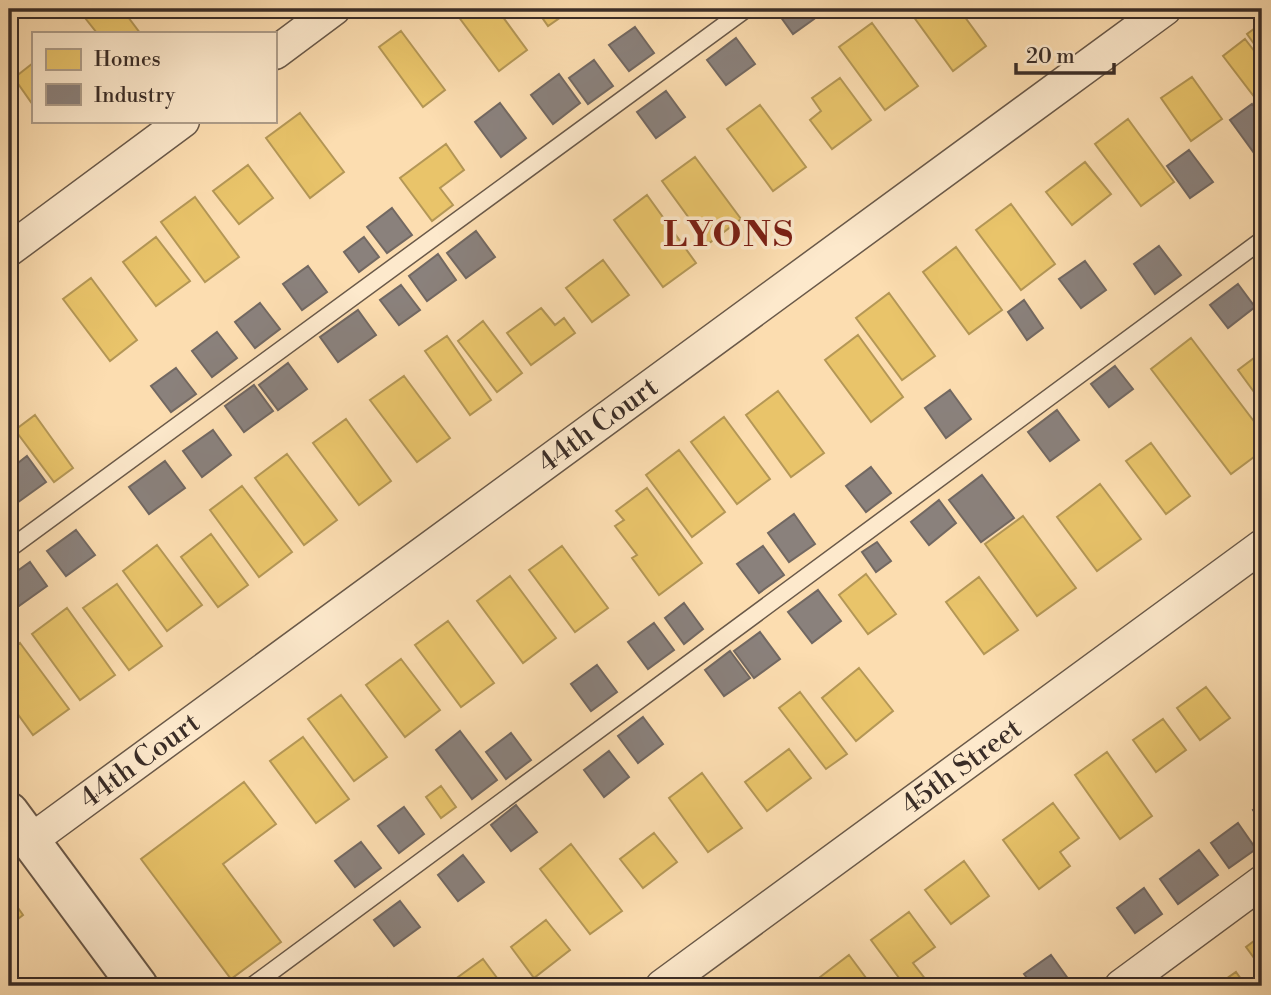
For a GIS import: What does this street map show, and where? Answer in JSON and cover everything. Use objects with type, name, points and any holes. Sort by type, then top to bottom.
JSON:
[{"type":"street","points":[[276,52],[334,9]]},
{"type":"street","name":"44th Court","points":[[20,826],[1165,9]]},
{"type":"street","points":[[9,250],[182,122]]},
{"type":"street","name":"45th Street","points":[[662,986],[1262,547]]},
{"type":"street","points":[[20,826],[138,986]]},
{"type":"street","points":[[1121,986],[1262,882]]},
{"type":"lane","points":[[9,549],[746,9]]},
{"type":"lane","points":[[252,986],[1262,240]]},
{"type":"building: Homes","points":[[78,9],[122,9],[139,32],[96,32]]},
{"type":"building: Homes","points":[[459,9],[497,9],[527,50],[499,71],[455,12]]},
{"type":"building: Homes","points":[[536,9],[570,9],[571,10],[548,26]]},
{"type":"building: Homes","points":[[908,9],[959,9],[986,46],[953,71]]},
{"type":"building: Homes","points":[[872,23],[918,86],[885,110],[839,47]]},
{"type":"building: Homes","points":[[1262,23],[1262,55],[1247,34]]},
{"type":"building: Homes","points":[[401,31],[445,90],[423,107],[379,47]]},
{"type":"building: Homes","points":[[1245,39],[1262,61],[1262,107],[1223,56]]},
{"type":"building: Homes","points":[[32,64],[32,104],[14,78]]},
{"type":"building: Homes","points":[[1192,77],[1222,119],[1191,141],[1161,98]]},
{"type":"building: Homes","points":[[840,78],[871,120],[832,149],[810,120],[821,111],[812,98]]},
{"type":"building: Homes","points":[[760,105],[806,167],[773,191],[727,129]]},
{"type":"building: Homes","points":[[300,113],[344,172],[310,198],[266,138]]},
{"type":"building: Homes","points":[[1128,119],[1174,182],[1141,206],[1095,144]]},
{"type":"building: Homes","points":[[446,144],[464,170],[440,188],[453,205],[432,221],[400,178]]},
{"type":"building: Homes","points":[[695,157],[741,219],[708,244],[662,181]]},
{"type":"building: Homes","points":[[1085,162],[1111,194],[1072,225],[1046,192]]},
{"type":"building: Homes","points":[[248,165],[273,198],[239,224],[213,191]]},
{"type":"building: Homes","points":[[647,195],[696,263],[663,287],[614,220]]},
{"type":"building: Homes","points":[[195,197],[239,257],[205,282],[161,222]]},
{"type":"building: Homes","points":[[1011,204],[1055,264],[1021,290],[976,230]]},
{"type":"building: Homes","points":[[156,237],[190,281],[156,306],[123,262]]},
{"type":"building: Homes","points":[[956,247],[1002,310],[969,334],[923,272]]},
{"type":"building: Homes","points":[[603,260],[629,295],[592,322],[566,288]]},
{"type":"building: Homes","points":[[91,278],[137,340],[110,361],[63,299]]},
{"type":"building: Homes","points":[[889,293],[935,356],[902,380],[856,318]]},
{"type":"building: Homes","points":[[541,308],[555,325],[564,318],[575,333],[531,365],[507,333]]},
{"type":"building: Homes","points":[[483,321],[522,373],[497,392],[458,341]]},
{"type":"building: Homes","points":[[858,335],[903,397],[871,422],[825,360]]},
{"type":"building: Homes","points":[[447,336],[491,400],[470,415],[425,351]]},
{"type":"building: Homes","points":[[1191,338],[1262,432],[1262,451],[1231,474],[1151,369]]},
{"type":"building: Homes","points":[[1262,352],[1262,403],[1238,370]]},
{"type":"building: Homes","points":[[404,376],[450,438],[417,462],[370,400]]},
{"type":"building: Homes","points":[[778,391],[824,453],[791,477],[746,415]]},
{"type":"building: Homes","points":[[35,415],[73,468],[54,482],[15,430]]},
{"type":"building: Homes","points":[[724,417],[770,479],[737,504],[691,442]]},
{"type":"building: Homes","points":[[346,419],[391,481],[359,505],[313,443]]},
{"type":"building: Homes","points":[[1151,443],[1190,496],[1166,514],[1126,461]]},
{"type":"building: Homes","points":[[679,450],[725,512],[692,537],[646,475]]},
{"type":"building: Homes","points":[[287,454],[337,520],[304,545],[255,478]]},
{"type":"building: Homes","points":[[1100,484],[1141,539],[1097,571],[1057,517]]},
{"type":"building: Homes","points":[[242,486],[292,552],[259,577],[210,510]]},
{"type":"building: Homes","points":[[647,488],[702,563],[659,595],[632,558],[637,555],[615,526],[624,520],[616,511]]},
{"type":"building: Homes","points":[[1023,516],[1076,588],[1037,616],[985,544]]},
{"type":"building: Homes","points":[[211,534],[248,585],[218,607],[181,557]]},
{"type":"building: Homes","points":[[157,545],[202,605],[167,631],[123,571]]},
{"type":"building: Homes","points":[[562,546],[608,608],[575,632],[529,570]]},
{"type":"building: Homes","points":[[866,574],[896,614],[868,634],[839,595]]},
{"type":"building: Homes","points":[[510,576],[556,638],[523,663],[477,601]]},
{"type":"building: Homes","points":[[979,577],[1018,630],[984,654],[946,602]]},
{"type":"building: Homes","points":[[117,584],[162,646],[129,670],[83,608]]},
{"type":"building: Homes","points":[[67,608],[115,675],[80,700],[32,634]]},
{"type":"building: Homes","points":[[448,621],[494,683],[461,707],[415,645]]},
{"type":"building: Homes","points":[[20,643],[69,709],[33,735],[9,702],[9,651]]},
{"type":"building: Homes","points":[[401,659],[440,710],[405,737],[366,685]]},
{"type":"building: Homes","points":[[859,668],[893,711],[856,741],[822,698]]},
{"type":"building: Homes","points":[[1206,687],[1230,718],[1200,740],[1177,708]]},
{"type":"building: Homes","points":[[800,692],[847,754],[826,769],[779,708]]},
{"type":"building: Homes","points":[[341,695],[387,757],[354,781],[308,719]]},
{"type":"building: Homes","points":[[1163,719],[1186,750],[1156,772],[1133,740]]},
{"type":"building: Homes","points":[[303,737],[349,799],[316,823],[270,761]]},
{"type":"building: Homes","points":[[789,749],[811,778],[767,811],[745,782]]},
{"type":"building: Homes","points":[[1107,752],[1152,816],[1120,839],[1075,775]]},
{"type":"building: Homes","points":[[702,773],[742,828],[708,852],[669,798]]},
{"type":"building: Homes","points":[[244,782],[276,824],[223,864],[281,942],[231,979],[141,859]]},
{"type":"building: Homes","points":[[441,786],[456,807],[441,818],[426,797]]},
{"type":"building: Homes","points":[[1053,803],[1079,838],[1060,852],[1070,866],[1039,889],[1003,840]]},
{"type":"building: Homes","points":[[654,833],[677,862],[643,888],[620,859]]},
{"type":"building: Homes","points":[[571,844],[622,911],[590,934],[540,869]]},
{"type":"building: Homes","points":[[964,861],[989,896],[951,924],[925,890]]},
{"type":"building: Homes","points":[[9,895],[23,915],[9,926]]},
{"type":"building: Homes","points":[[909,912],[935,947],[913,963],[926,980],[917,986],[905,986],[871,940]]},
{"type":"building: Homes","points":[[546,920],[570,950],[534,978],[511,947]]},
{"type":"building: Homes","points":[[1262,935],[1262,969],[1246,947]]},
{"type":"building: Homes","points":[[849,955],[872,986],[811,984]]},
{"type":"building: Homes","points":[[483,959],[503,986],[447,985]]},
{"type":"building: Homes","points":[[1236,972],[1246,986],[1216,986]]},
{"type":"building: Homes","points":[[387,978],[393,986],[375,986]]},
{"type":"building: Industry","points":[[775,9],[807,9],[814,19],[793,34]]},
{"type":"building: Industry","points":[[635,27],[654,53],[629,71],[609,45]]},
{"type":"building: Industry","points":[[736,38],[755,64],[726,85],[707,60]]},
{"type":"building: Industry","points":[[594,60],[613,86],[588,104],[569,78]]},
{"type":"building: Industry","points":[[559,74],[580,103],[553,124],[531,95]]},
{"type":"building: Industry","points":[[666,91],[685,117],[656,138],[637,112]]},
{"type":"building: Industry","points":[[500,103],[526,138],[501,157],[475,122]]},
{"type":"building: Industry","points":[[1252,104],[1262,117],[1262,146],[1254,153],[1230,120]]},
{"type":"building: Industry","points":[[1189,150],[1213,182],[1190,198],[1167,166]]},
{"type":"building: Industry","points":[[392,208],[412,235],[387,253],[367,227]]},
{"type":"building: Industry","points":[[476,231],[495,257],[466,278],[447,253]]},
{"type":"building: Industry","points":[[364,237],[379,257],[359,272],[344,252]]},
{"type":"building: Industry","points":[[1159,246],[1181,275],[1155,294],[1134,264]]},
{"type":"building: Industry","points":[[438,254],[456,280],[427,301],[409,276]]},
{"type":"building: Industry","points":[[1085,261],[1106,290],[1081,308],[1059,279]]},
{"type":"building: Industry","points":[[308,266],[327,292],[302,310],[283,284]]},
{"type":"building: Industry","points":[[1238,284],[1255,307],[1228,328],[1210,305]]},
{"type":"building: Industry","points":[[401,285],[420,310],[399,325],[380,300]]},
{"type":"building: Industry","points":[[1024,300],[1043,328],[1027,340],[1008,312]]},
{"type":"building: Industry","points":[[260,303],[280,329],[255,348],[235,322]]},
{"type":"building: Industry","points":[[358,310],[376,335],[338,362],[320,337]]},
{"type":"building: Industry","points":[[217,332],[237,358],[212,377],[192,351]]},
{"type":"building: Industry","points":[[288,363],[307,389],[278,410],[259,385]]},
{"type":"building: Industry","points":[[1115,366],[1133,389],[1109,407],[1091,384]]},
{"type":"building: Industry","points":[[176,368],[196,394],[171,412],[151,386]]},
{"type":"building: Industry","points":[[254,385],[273,411],[244,432],[225,406]]},
{"type":"building: Industry","points":[[950,390],[971,419],[946,438],[925,408]]},
{"type":"building: Industry","points":[[1057,410],[1079,440],[1050,461],[1028,432]]},
{"type":"building: Industry","points":[[213,430],[231,455],[202,477],[183,451]]},
{"type":"building: Industry","points":[[27,456],[46,482],[17,503],[9,493],[9,470]]},
{"type":"building: Industry","points":[[165,461],[185,488],[149,514],[129,487]]},
{"type":"building: Industry","points":[[871,467],[891,493],[866,512],[846,486]]},
{"type":"building: Industry","points":[[982,475],[1014,518],[981,542],[949,500]]},
{"type":"building: Industry","points":[[939,500],[956,523],[929,545],[911,522]]},
{"type":"building: Industry","points":[[794,514],[815,544],[789,562],[768,533]]},
{"type":"building: Industry","points":[[76,530],[95,555],[66,576],[47,551]]},
{"type":"building: Industry","points":[[877,542],[891,561],[876,572],[862,552]]},
{"type":"building: Industry","points":[[763,546],[784,575],[759,593],[737,564]]},
{"type":"building: Industry","points":[[30,562],[47,586],[16,608],[9,598],[9,577]]},
{"type":"building: Industry","points":[[818,590],[841,621],[812,643],[788,612]]},
{"type":"building: Industry","points":[[684,603],[703,629],[684,644],[665,618]]},
{"type":"building: Industry","points":[[654,623],[674,650],[648,669],[628,642]]},
{"type":"building: Industry","points":[[760,632],[780,659],[754,678],[734,651]]},
{"type":"building: Industry","points":[[730,651],[750,678],[724,696],[705,670]]},
{"type":"building: Industry","points":[[597,665],[617,692],[591,711],[571,684]]},
{"type":"building: Industry","points":[[643,717],[663,744],[638,763],[618,736]]},
{"type":"building: Industry","points":[[460,731],[497,780],[472,799],[436,750]]},
{"type":"building: Industry","points":[[511,733],[531,760],[506,779],[486,752]]},
{"type":"building: Industry","points":[[609,751],[629,777],[604,797],[584,770]]},
{"type":"building: Industry","points":[[1262,803],[1262,823],[1253,810]]},
{"type":"building: Industry","points":[[516,805],[537,832],[511,851],[491,825]]},
{"type":"building: Industry","points":[[404,807],[424,834],[399,853],[378,826]]},
{"type":"building: Industry","points":[[1238,823],[1256,849],[1229,868],[1211,843]]},
{"type":"building: Industry","points":[[361,842],[381,868],[355,887],[335,861]]},
{"type":"building: Industry","points":[[1199,850],[1218,875],[1178,904],[1160,879]]},
{"type":"building: Industry","points":[[463,855],[484,882],[458,901],[438,875]]},
{"type":"building: Industry","points":[[1144,888],[1162,914],[1135,933],[1117,908]]},
{"type":"building: Industry","points":[[400,901],[420,927],[394,946],[374,920]]},
{"type":"building: Industry","points":[[1051,955],[1069,980],[1060,986],[1033,986],[1024,974]]},
{"type":"district","name":"LYONS","points":[[729,235]]}]
